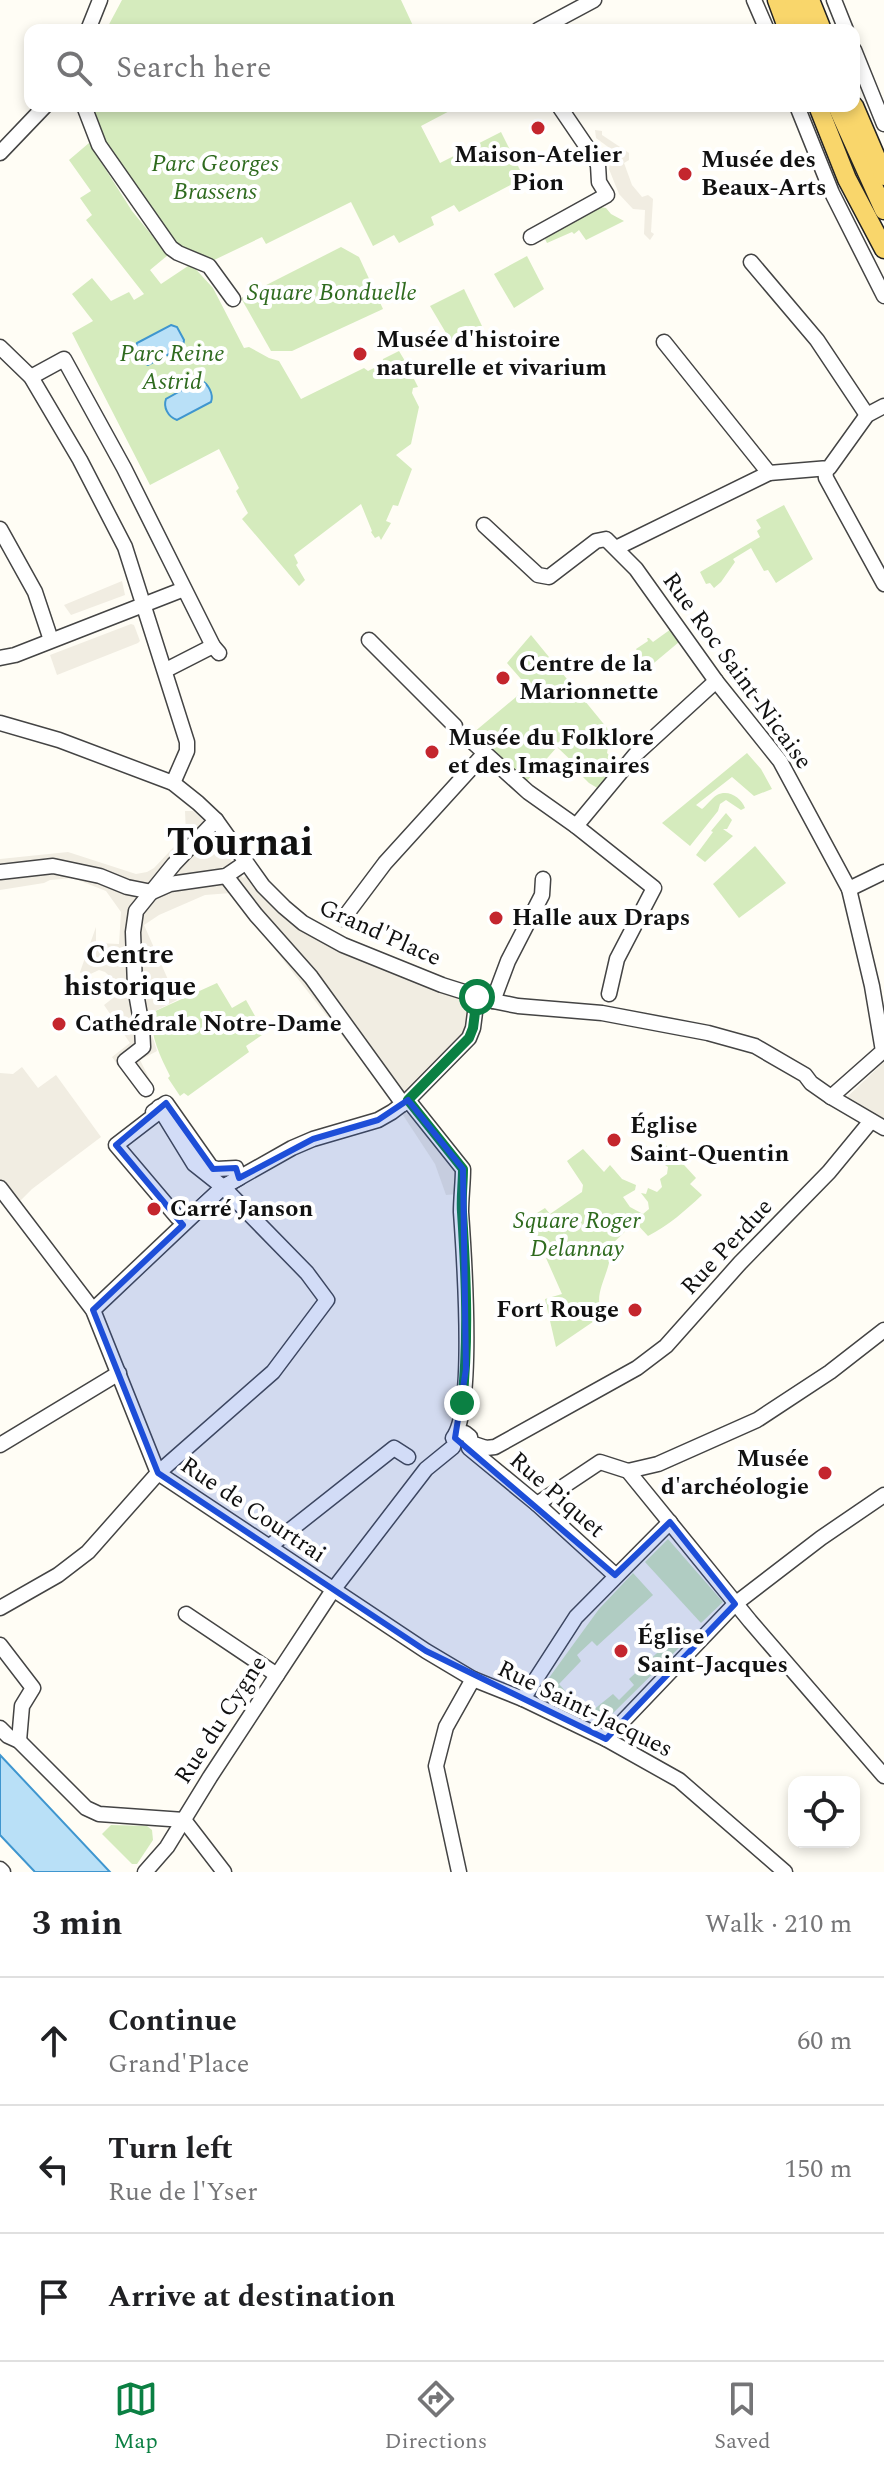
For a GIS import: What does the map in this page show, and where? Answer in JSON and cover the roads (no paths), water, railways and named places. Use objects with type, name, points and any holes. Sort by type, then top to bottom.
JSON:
[{"type":"main road","points":[[777,0],[786,24]]},
{"type":"main road","points":[[794,0],[804,24]]},
{"type":"main road","points":[[810,0],[820,24]]},
{"type":"main road","points":[[820,112],[847,179],[882,246]]},
{"type":"main road","points":[[842,112],[873,152],[884,210]]},
{"type":"main road","points":[[856,112],[884,176]]},
{"type":"main road","points":[[847,179],[873,152]]},
{"type":"street","points":[[90,24],[100,0]]},
{"type":"street","points":[[549,24],[594,0]]},
{"type":"street","points":[[754,0],[764,24]]},
{"type":"street","points":[[834,0],[844,24]]},
{"type":"street","points":[[860,65],[884,124]]},
{"type":"street","points":[[2,148],[39,112]]},
{"type":"street","points":[[86,112],[99,145],[171,248],[209,266],[233,299]]},
{"type":"street","points":[[531,237],[607,195],[599,182],[595,159],[563,112]]},
{"type":"street","points":[[799,112],[832,193],[884,296]]},
{"type":"street","points":[[832,193],[847,179]]},
{"type":"street","points":[[751,262],[817,340],[867,415]]},
{"type":"street","points":[[664,342],[769,473]]},
{"type":"street","points":[[0,347],[31,377],[80,460],[125,547],[188,747],[173,783]]},
{"type":"street","points":[[31,377],[64,359],[124,468],[216,650],[166,670]]},
{"type":"street","points":[[484,525],[538,575],[549,577],[596,541],[606,539],[616,548],[769,473],[825,469],[833,465],[867,415],[884,406]]},
{"type":"street","points":[[825,469],[826,478],[884,584]]},
{"type":"street","points":[[0,529],[35,592],[51,640]]},
{"type":"street","name":"Rue Roc Saint-Nicaise","points":[[616,548],[636,569],[716,681],[780,761],[849,889],[872,986],[883,1051]]},
{"type":"street","points":[[0,658],[15,655],[184,589]]},
{"type":"street","points":[[369,640],[484,754],[528,792],[654,888],[617,959],[606,1003]]},
{"type":"street","points":[[576,826],[635,755],[716,681]]},
{"type":"street","name":"Grand'Place","points":[[0,723],[59,740],[173,783],[198,803],[263,886],[284,907],[329,938],[477,997],[518,1006],[606,1003],[755,1046],[805,1075],[831,1097],[878,1125]]},
{"type":"street","points":[[343,919],[385,863],[484,754]]},
{"type":"street","points":[[146,1089],[125,1061],[143,1047],[135,987],[133,932],[136,911],[212,824]]},
{"type":"street","points":[[0,872],[53,866],[152,892],[170,884],[226,876],[245,863]]},
{"type":"street","points":[[849,889],[884,872]]},
{"type":"street","points":[[226,876],[311,977],[406,1102],[463,1169],[461,1209],[465,1237],[466,1369],[462,1415],[455,1441]]},
{"type":"street","points":[[493,1001],[508,961],[542,895],[543,879]]},
{"type":"street","points":[[93,1310],[223,1187],[292,1148],[378,1120],[406,1102],[469,1038],[477,997]]},
{"type":"street","points":[[831,1097],[883,1051]]},
{"type":"street","points":[[186,1222],[177,1217],[116,1145],[155,1115],[153,1112],[159,1107],[166,1103],[211,1167],[236,1168],[239,1178]]},
{"type":"street","points":[[0,1608],[58,1575],[88,1552],[158,1473],[273,1372],[327,1300],[307,1273],[223,1187],[194,1164],[159,1107]]},
{"type":"street","name":"Rue Perdue","points":[[470,1446],[495,1447],[637,1368],[666,1346],[740,1263],[878,1125]]},
{"type":"street","name":"Rue de Courtrai","points":[[0,1188],[93,1310],[158,1473],[473,1679]]},
{"type":"street","points":[[537,1504],[600,1462],[628,1471],[658,1464],[757,1420],[830,1372],[884,1330]]},
{"type":"street","points":[[1,1443],[119,1373]]},
{"type":"street","name":"Rue Piquet","points":[[455,1441],[462,1432],[468,1435],[470,1446],[615,1575]]},
{"type":"street","name":"Rue du Cygne","points":[[145,1872],[167,1847],[333,1590],[426,1469],[455,1441]]},
{"type":"street","points":[[270,1546],[394,1448],[408,1457]]},
{"type":"street","points":[[628,1471],[735,1604],[884,1776]]},
{"type":"street","points":[[606,1739],[735,1604],[821,1538],[884,1495]]},
{"type":"street","points":[[523,1699],[576,1617],[670,1522]]},
{"type":"street","points":[[186,1614],[277,1675]]},
{"type":"street","points":[[0,1645],[33,1688],[22,1706],[19,1741]]},
{"type":"street","points":[[459,1872],[436,1766],[446,1727],[473,1679]]},
{"type":"street","name":"Rue Saint-Jacques","points":[[473,1679],[606,1739],[679,1780],[785,1872]]},
{"type":"street","points":[[0,1728],[19,1741],[86,1808],[99,1814],[184,1820],[224,1872]]},
{"type":"water","points":[[171,325],[177,327],[184,340],[183,347],[145,364],[137,353],[137,343]]},
{"type":"water","points":[[200,380],[210,389],[211,402],[177,420],[171,417],[166,408],[166,399]]},
{"type":"water","points":[[0,1755],[110,1872],[35,1872],[0,1835]]},
{"type":"place","name":"Maison-Atelier Pion","points":[[538,128]]},
{"type":"place","name":"Musée des Beaux-Arts","points":[[685,174]]},
{"type":"place","name":"Musée d'histoire naturelle et vivarium","points":[[360,354]]},
{"type":"place","name":"Centre de la Marionnette","points":[[503,678]]},
{"type":"place","name":"Musée du Folklore et des Imaginaires","points":[[432,752]]},
{"type":"place","name":"Halle aux Draps","points":[[496,918]]},
{"type":"place","name":"Cathédrale Notre-Dame","points":[[59,1024]]},
{"type":"place","name":"Église Saint-Quentin","points":[[614,1140]]},
{"type":"place","name":"Carré Janson","points":[[154,1209]]},
{"type":"place","name":"Fort Rouge","points":[[635,1310]]},
{"type":"place","name":"Musée d'archéologie","points":[[825,1473]]},
{"type":"place","name":"Église Saint-Jacques","points":[[621,1651]]},
{"type":"district","name":"Tournai","points":[[240,843]]},
{"type":"district","name":"Centre historique","points":[[130,970]]},
{"type":"park label","name":"Parc Georges Brassens","points":[[215,178]]},
{"type":"park label","name":"Square Bonduelle","points":[[332,293]]},
{"type":"park label","name":"Parc Reine Astrid","points":[[172,368]]},
{"type":"park label","name":"Square Roger Delannay","points":[[577,1235]]}]
